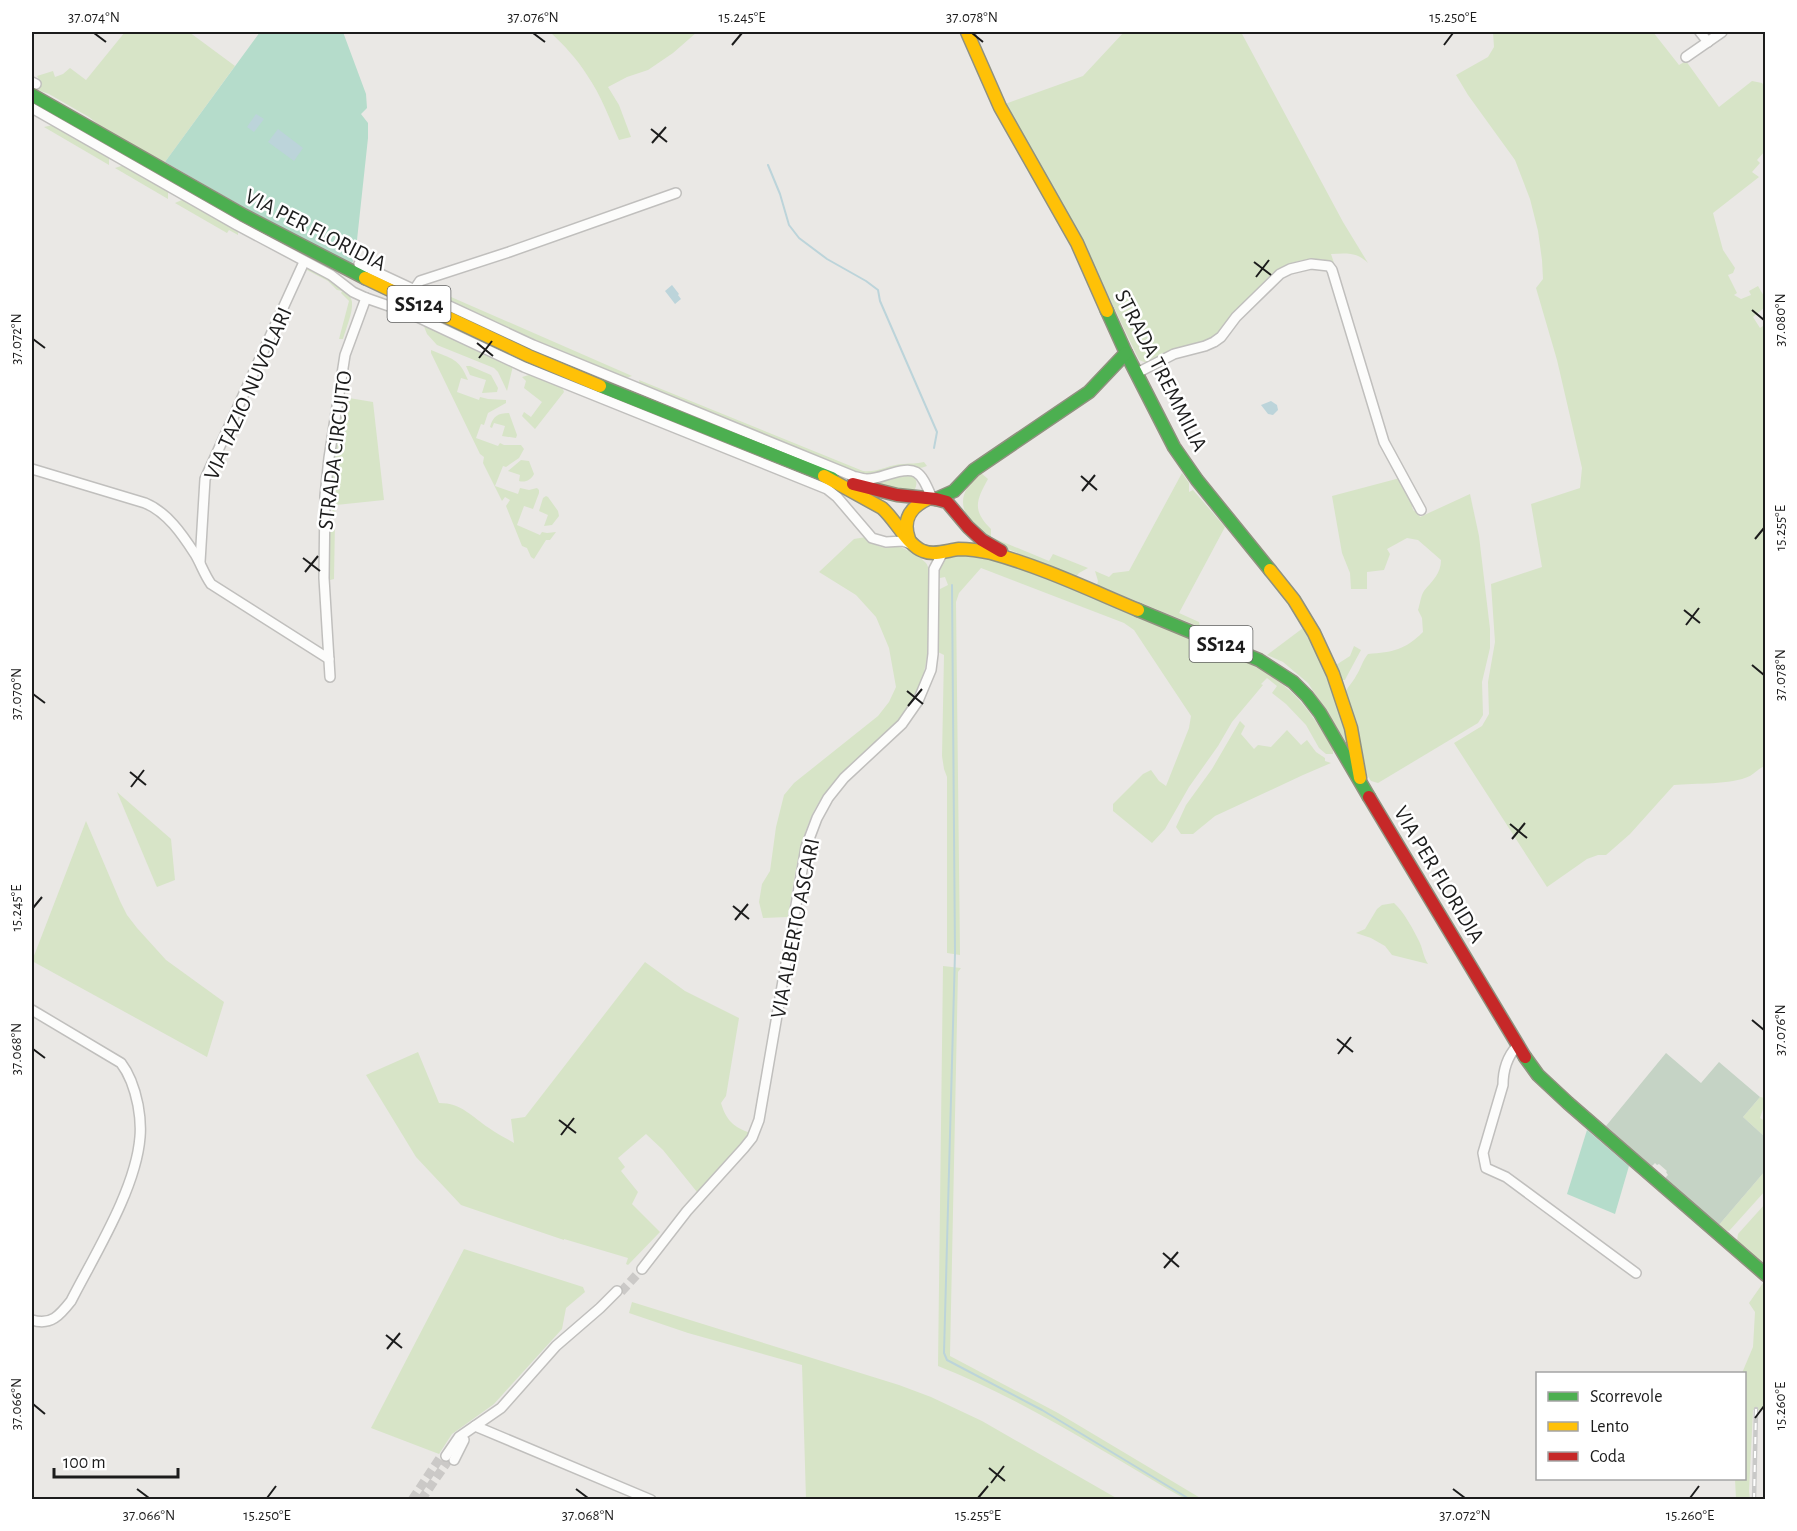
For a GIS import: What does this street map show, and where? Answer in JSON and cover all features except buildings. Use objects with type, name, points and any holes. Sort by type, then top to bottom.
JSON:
[{"type":"main road","name":"STRADA TREMMILIA","points":[[967,32],[1000,107],[1077,243],[1126,353],[1174,447],[1197,480],[1293,600],[1314,633],[1333,675],[1351,728],[1360,781]]},
{"type":"main road","name":"VIA PER FLORIDIA","points":[[33,87],[243,215],[338,265],[529,356],[824,476]]},
{"type":"main road","points":[[903,525],[914,506],[954,491],[974,470],[1089,392],[1126,353]]},
{"type":"main road","points":[[824,476],[883,492],[947,502],[982,540],[1033,567]]},
{"type":"main road","points":[[824,476],[874,503],[903,525],[915,546],[933,554],[961,549],[990,553],[1033,567]]},
{"type":"main road","points":[[944,551],[954,544],[959,536],[960,526],[956,500],[962,483]]},
{"type":"main road","name":"VIA PER FLORIDIA","points":[[1033,567],[1259,660],[1286,674],[1302,688],[1313,702],[1517,1046],[1538,1075],[1766,1275]]},
{"type":"street","points":[[1700,32],[1708,42]]},
{"type":"street","points":[[1686,57],[1722,32]]},
{"type":"street","points":[[32,108],[304,262],[331,275],[353,292],[409,313],[524,367],[827,489],[837,497],[872,538],[885,542],[903,541],[915,546],[930,560],[934,568]]},
{"type":"street","points":[[414,290],[420,281],[676,193]]},
{"type":"street","name":"VIA TAZIO NUVOLARI","points":[[200,563],[206,479],[304,262]]},
{"type":"street","points":[[359,264],[543,350],[853,476],[867,479],[906,469],[913,471],[924,480],[932,499]]},
{"type":"street","points":[[1137,373],[1174,354],[1214,342],[1280,274],[1311,264],[1329,266],[1384,442],[1421,510]]},
{"type":"street","name":"STRADA CIRCUITO","points":[[330,677],[324,578],[324,518],[329,458],[345,355],[366,298]]},
{"type":"street","points":[[32,469],[154,506],[176,529],[200,563],[211,584],[329,659]]},
{"type":"street","points":[[885,542],[891,539],[903,525]]},
{"type":"street","points":[[934,568],[944,551]]},
{"type":"street","name":"VIA ALBERTO ASCARI","points":[[640,1268],[752,1138],[759,1120],[806,847],[833,791],[902,724],[918,702],[927,682],[932,662],[934,568]]},
{"type":"street","points":[[32,1010],[121,1063],[128,1072],[136,1093],[141,1135],[126,1194],[71,1301],[51,1321],[32,1320]]},
{"type":"street","points":[[1517,1046],[1509,1055],[1503,1085],[1483,1154],[1486,1168],[1506,1177],[1636,1273]]},
{"type":"street","points":[[448,1457],[475,1426],[501,1408],[556,1346],[594,1319],[619,1291]]},
{"type":"street","points":[[475,1426],[651,1500]]},
{"type":"green space","points":[[125,32],[189,32],[235,66],[165,162],[110,134],[89,117],[38,90],[37,76],[53,71],[55,77],[70,68],[86,80]]},
{"type":"green space","points":[[260,32],[343,32],[366,94],[367,108],[361,114],[368,123],[357,240],[352,264],[247,209],[165,162]]},
{"type":"green space","points":[[550,32],[697,32],[673,53],[648,70],[608,87],[619,105],[631,137],[619,140],[592,83],[575,58]]},
{"type":"green space","points":[[1124,32],[1241,32],[1343,222],[1368,263],[1355,255],[1342,253],[1331,254],[1334,263],[1313,259],[1285,266],[1279,269],[1213,338],[1147,363],[1139,360],[1096,270],[1005,104],[1083,76]]},
{"type":"green space","points":[[1493,32],[1653,32],[1679,65],[1686,61],[1719,107],[1752,81],[1762,83],[1765,88],[1765,151],[1757,160],[1760,163],[1752,172],[1759,177],[1713,213],[1723,250],[1735,268],[1733,273],[1728,275],[1737,293],[1734,295],[1741,299],[1751,295],[1749,291],[1758,286],[1765,298],[1765,307],[1753,317],[1760,328],[1766,324],[1765,766],[1750,776],[1733,781],[1674,785],[1630,834],[1606,855],[1587,859],[1547,887],[1454,743],[1482,726],[1489,714],[1488,682],[1495,642],[1491,584],[1542,567],[1531,504],[1580,488],[1582,468],[1557,360],[1536,288],[1543,279],[1542,260],[1530,199],[1515,160],[1456,75],[1488,57],[1494,47]]},
{"type":"green space","points":[[53,125],[109,156],[109,165],[44,127]]},
{"type":"green space","points":[[124,165],[168,190],[168,199],[115,168]]},
{"type":"green space","points":[[184,199],[238,229],[238,235],[229,230],[227,233],[175,203]]},
{"type":"green space","points":[[305,269],[333,281],[350,297],[351,311],[343,339],[339,339],[349,301],[341,293],[342,291]]},
{"type":"green space","points":[[435,290],[632,376],[623,379],[430,293]]},
{"type":"green space","points":[[423,324],[513,366],[507,391],[494,368],[437,345],[427,334]]},
{"type":"green space","points":[[431,350],[454,360],[461,367],[468,380],[461,378],[457,392],[479,400],[480,397],[506,400],[506,403],[488,413],[476,438],[498,446],[500,443],[521,445],[524,449],[519,458],[506,467],[503,466],[495,486],[518,494],[520,488],[539,490],[533,509],[524,506],[517,525],[540,535],[542,532],[556,532],[550,540],[546,540],[534,559],[527,548],[522,546],[506,506],[510,500],[505,497],[502,501],[483,463],[484,457],[480,454]]},
{"type":"green space","points":[[466,366],[491,375],[498,388],[497,392],[482,393],[486,380],[470,375]]},
{"type":"green space","points":[[532,374],[562,387],[564,392],[535,429],[522,416],[524,412],[531,417],[542,402],[524,388],[526,381],[522,377]]},
{"type":"green space","points":[[639,380],[863,471],[924,462],[927,466],[896,468],[875,474],[854,472],[640,385]]},
{"type":"green space","points":[[344,399],[373,402],[384,500],[336,505],[335,513],[331,509],[335,454]]},
{"type":"green space","points":[[509,413],[516,438],[502,436],[505,426],[494,423],[492,428],[490,427],[497,416]]},
{"type":"green space","points":[[521,460],[529,461],[534,474],[526,481],[519,481],[520,475],[508,471]]},
{"type":"green space","points":[[981,473],[988,479],[978,505],[981,516],[991,529],[991,537],[1049,561],[1053,554],[1088,568],[1076,577],[990,540],[973,524],[964,508],[963,500],[966,491],[971,482]]},
{"type":"green space","points":[[1182,473],[1189,483],[1189,492],[1193,490],[1225,527],[1179,613],[1199,622],[1200,627],[1097,585],[1095,571],[1109,577],[1113,573],[1129,571]]},
{"type":"green space","points":[[898,474],[911,474],[916,482],[915,489],[908,492],[865,483]]},
{"type":"green space","points":[[1400,478],[1414,504],[1412,507],[1414,511],[1417,511],[1420,517],[1470,494],[1479,536],[1490,629],[1490,648],[1482,682],[1483,715],[1478,723],[1378,783],[1371,781],[1367,775],[1357,727],[1345,693],[1368,654],[1398,649],[1423,632],[1422,618],[1418,610],[1423,593],[1438,573],[1441,560],[1418,540],[1407,538],[1387,549],[1390,554],[1384,570],[1367,572],[1367,589],[1351,589],[1350,573],[1342,553],[1332,496]]},
{"type":"green space","points":[[546,496],[558,511],[559,516],[552,525],[544,526],[548,515],[539,511],[543,498]]},
{"type":"green space","points":[[335,521],[334,579],[330,580],[330,523]]},
{"type":"green space","points":[[866,537],[881,547],[905,549],[924,561],[928,567],[930,594],[928,643],[920,688],[905,714],[839,776],[815,809],[799,854],[788,917],[763,918],[759,902],[762,884],[770,871],[776,827],[784,795],[794,783],[878,716],[889,702],[896,687],[889,648],[876,617],[856,595],[819,572],[854,539]]},
{"type":"green space","points":[[958,553],[990,555],[1263,671],[1298,698],[1324,734],[1333,749],[1333,754],[1326,754],[1319,748],[1306,725],[1272,693],[1277,686],[1267,678],[1232,722],[1189,787],[1165,829],[1152,843],[1113,811],[1113,804],[1143,774],[1151,770],[1166,786],[1189,728],[1191,716],[1134,630],[1124,623],[981,568],[959,593],[956,602],[960,955],[947,953],[947,777],[942,756],[944,655],[938,652],[938,590],[948,585],[945,577],[937,577],[943,562]]},
{"type":"green space","points":[[1303,628],[1328,682],[1348,739],[1346,742],[1308,683],[1283,662],[1267,655]]},
{"type":"green space","points":[[1354,646],[1361,650],[1345,680],[1340,680],[1335,670],[1336,665],[1350,656]]},
{"type":"green space","points":[[1240,721],[1245,726],[1241,734],[1254,749],[1258,745],[1271,747],[1287,730],[1301,745],[1307,740],[1316,752],[1325,758],[1325,761],[1331,763],[1215,816],[1193,834],[1181,834],[1176,827],[1186,805],[1212,769]]},
{"type":"green space","points":[[117,792],[171,839],[175,880],[157,887]]},
{"type":"green space","points":[[86,821],[127,915],[166,960],[224,1002],[207,1057],[32,961]]},
{"type":"green space","points":[[1394,903],[1411,926],[1428,964],[1392,955],[1385,946],[1356,933],[1365,929],[1382,905]]},
{"type":"green space","points":[[645,962],[685,991],[739,1018],[726,1096],[721,1103],[725,1114],[732,1122],[740,1129],[751,1133],[697,1192],[663,1150],[646,1134],[618,1158],[625,1167],[621,1171],[638,1192],[632,1204],[660,1232],[628,1265],[626,1264],[628,1258],[564,1240],[461,1205],[416,1157],[366,1075],[418,1052],[439,1103],[454,1105],[466,1111],[514,1143],[511,1119],[525,1117]]},
{"type":"green space","points":[[943,966],[961,968],[958,972],[950,1356],[1058,1413],[1202,1499],[1185,1499],[1032,1410],[938,1366]]},
{"type":"green space","points":[[1666,1053],[1701,1083],[1719,1062],[1760,1097],[1743,1117],[1765,1137],[1765,1171],[1718,1226],[1665,1178],[1668,1175],[1667,1171],[1659,1164],[1655,1163],[1652,1166],[1606,1126]]},
{"type":"green space","points":[[1760,1097],[1765,1098],[1760,1118],[1765,1121],[1765,1137],[1743,1117]]},
{"type":"green space","points":[[1587,1130],[1629,1166],[1615,1214],[1567,1194]]},
{"type":"green space","points":[[1765,1171],[1765,1191],[1729,1231],[1723,1230],[1718,1226]]},
{"type":"green space","points":[[1765,1204],[1765,1268],[1737,1241],[1738,1234]]},
{"type":"green space","points":[[464,1249],[583,1287],[585,1292],[566,1308],[562,1329],[494,1404],[452,1434],[439,1454],[371,1428]]},
{"type":"green space","points":[[1763,1283],[1766,1285],[1765,1410],[1753,1410],[1750,1499],[1736,1499],[1735,1480],[1746,1480],[1746,1372],[1742,1372],[1753,1347],[1755,1312],[1749,1303]]},
{"type":"green space","points":[[632,1302],[931,1397],[982,1421],[1118,1499],[806,1499],[802,1365],[688,1333],[629,1313]]},
{"type":"green space","points":[[32,1340],[34,1346],[32,1491]]},
{"type":"water","points":[[256,114],[264,119],[254,132],[247,127]]},
{"type":"water","points":[[278,129],[303,148],[294,161],[268,142]]},
{"type":"water","points":[[672,285],[681,299],[675,304],[665,291]]},
{"type":"water","points":[[1271,401],[1277,405],[1278,410],[1273,415],[1268,414],[1261,405]]},
{"type":"waterway","points":[[768,165],[789,225],[799,238],[827,259],[878,290],[880,301],[937,432],[934,448]]},
{"type":"waterway","points":[[952,585],[955,953],[944,1353],[947,1360],[1042,1410],[1191,1500]]},
{"type":"tunnel","points":[[621,1292],[642,1269]]},
{"type":"tunnel","points":[[412,1500],[442,1455]]},
{"type":"tunnel","points":[[421,1500],[450,1458]]},
{"type":"railway","points":[[1754,1500],[1756,1409]]},
{"type":"traffic: fast","points":[[32,95],[243,215],[365,278]]},
{"type":"traffic: fast","points":[[1107,311],[1174,447],[1197,480],[1270,570]]},
{"type":"traffic: fast","points":[[936,499],[954,491],[974,470],[1089,392],[1126,353]]},
{"type":"traffic: fast","points":[[600,386],[832,478]]},
{"type":"traffic: fast","points":[[1138,610],[1259,660],[1293,682],[1320,713],[1369,797]]},
{"type":"traffic: fast","points":[[1525,1057],[1538,1075],[1568,1103],[1766,1275]]},
{"type":"traffic: slow","points":[[967,32],[1000,107],[1077,243],[1107,311]]},
{"type":"traffic: slow","points":[[365,278],[529,356],[600,386]]},
{"type":"traffic: slow","points":[[824,476],[882,508],[912,544],[923,551],[937,553],[963,549],[991,553],[1047,572],[1138,610]]},
{"type":"traffic: slow","points":[[909,539],[906,526],[909,515],[916,506],[928,499]]},
{"type":"traffic: slow","points":[[1270,570],[1294,600],[1314,633],[1333,674],[1351,728],[1360,778]]},
{"type":"traffic: jam","points":[[853,484],[897,495],[947,502],[982,540],[1001,551]]},
{"type":"traffic: jam","points":[[1369,797],[1525,1057]]}]
